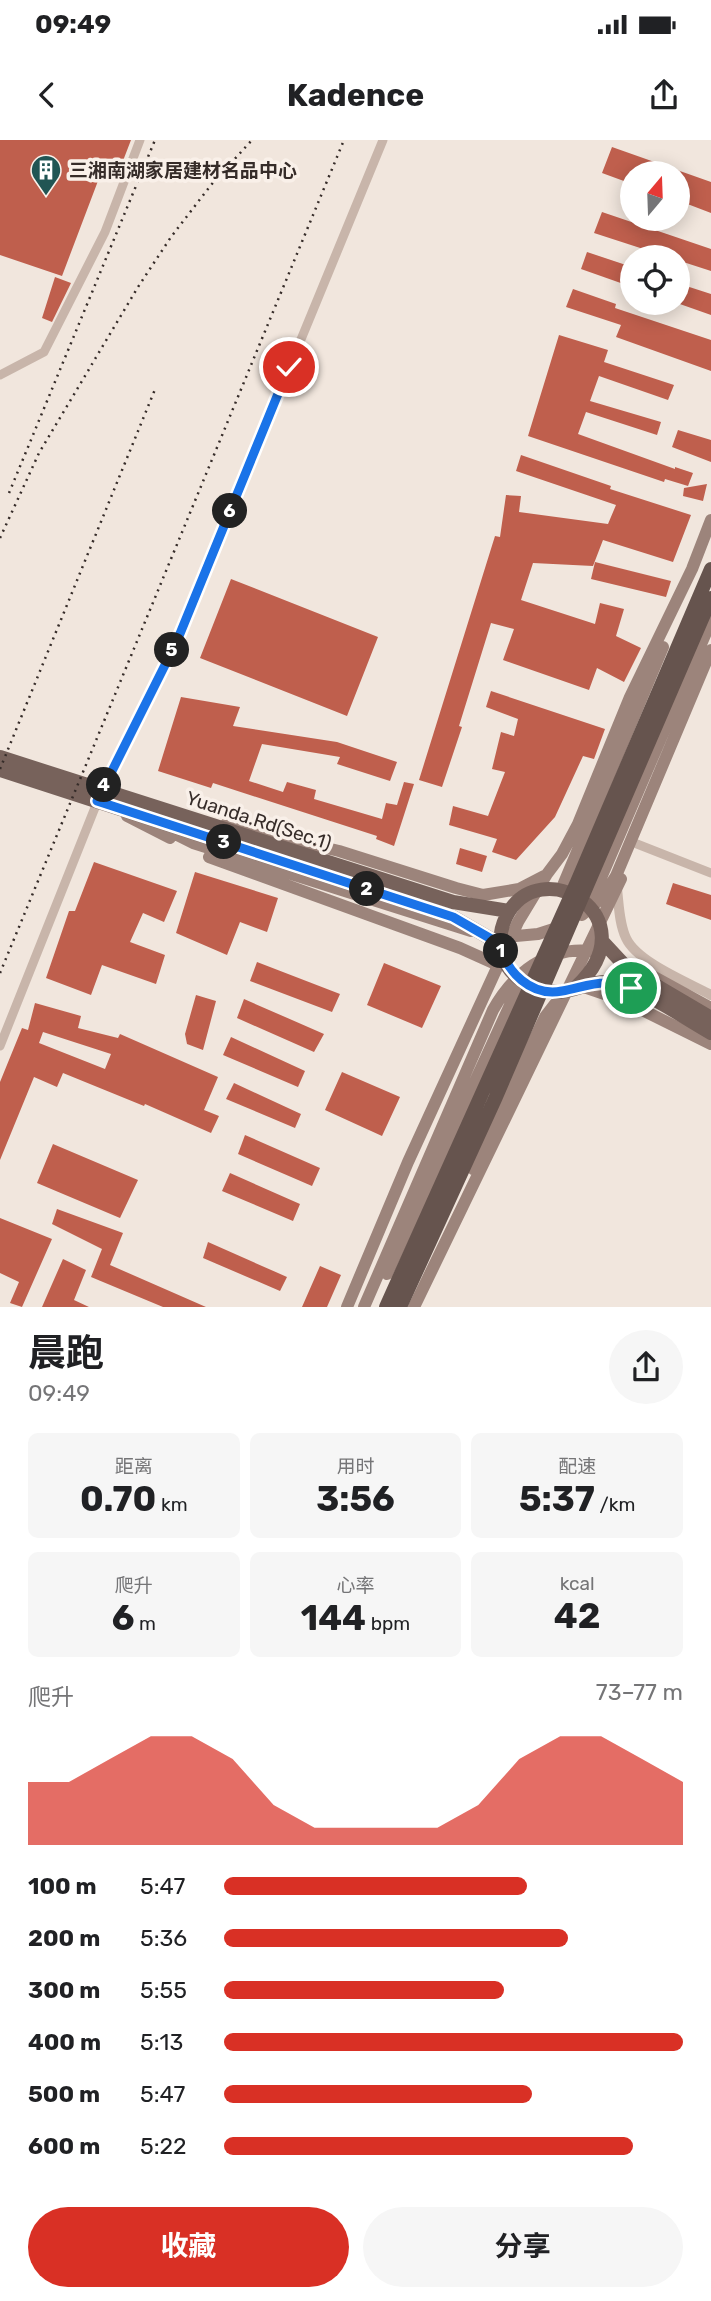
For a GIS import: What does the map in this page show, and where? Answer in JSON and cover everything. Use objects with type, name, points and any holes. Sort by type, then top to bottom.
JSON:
[{"type":"highway","points":[[386,1307],[582,870],[711,569]]},
{"type":"highway","points":[[400,1307],[495,1099],[711,598]]},
{"type":"main road","points":[[347,1307],[408,1162],[518,922],[578,824],[630,697],[692,569],[711,520]]},
{"type":"main road","points":[[589,906],[711,621]]},
{"type":"main road","points":[[561,890],[665,643],[663,630]]},
{"type":"main road","points":[[135,813],[193,843],[472,932],[517,938],[538,934],[566,925],[584,914],[603,897],[616,876],[711,650]]},
{"type":"main road","points":[[574,984],[711,673]]},
{"type":"main road","name":"Yuanda.Rd(Sec.1)","points":[[0,757],[135,813],[453,917],[500,944]]},
{"type":"main road","name":"Yuanda.Rd(Sec.1)","points":[[0,770],[101,798],[184,816],[453,902],[509,911]]},
{"type":"main road","points":[[101,798],[196,852],[460,948],[500,966]]},
{"type":"main road","points":[[184,816],[257,830],[339,851],[483,895],[519,889],[547,874]]},
{"type":"main road","points":[[414,1307],[466,1184],[545,1017],[558,1000],[574,984],[597,962],[602,941],[599,923],[589,906],[577,896],[561,890],[541,890],[523,897],[509,911],[503,922],[500,944],[507,965],[522,981],[540,989],[561,992],[574,984],[607,982],[631,988],[709,1020]]},
{"type":"main road","points":[[602,941],[628,969],[709,1020]]},
{"type":"main road","points":[[364,1307],[492,1010],[503,992],[517,977],[555,954],[570,951],[599,953],[633,965],[709,1020]]},
{"type":"main road","points":[[372,1307],[522,981]]},
{"type":"main road","points":[[574,984],[622,1000],[711,1044]]},
{"type":"street","points":[[0,375],[44,352],[105,232],[140,140]]},
{"type":"street","points":[[0,1046],[101,798],[177,641],[383,140]]},
{"type":"street","points":[[637,844],[711,873]]},
{"type":"street","points":[[617,889],[620,920],[626,939],[636,953],[711,995]]},
{"type":"building","name":"三湘南湖家居建材名品中心","points":[[0,140],[131,140],[116,179],[101,173],[62,276],[0,255]]},
{"type":"building","points":[[612,147],[652,161],[620,161],[620,180],[602,173]]},
{"type":"building","points":[[690,175],[711,182],[711,213],[690,205]]},
{"type":"building","points":[[602,212],[620,218],[620,231],[658,231],[711,249],[711,271],[690,264],[690,245],[631,245],[594,233]]},
{"type":"building","points":[[587,252],[620,263],[620,283],[581,269]]},
{"type":"building","points":[[55,277],[71,283],[52,322],[42,318]]},
{"type":"building","points":[[690,287],[711,294],[711,315],[690,308]]},
{"type":"building","points":[[573,289],[616,304],[615,308],[620,310],[620,315],[636,315],[711,340],[711,371],[616,337],[621,325],[566,307]]},
{"type":"building","points":[[559,335],[608,350],[604,362],[674,385],[668,400],[599,376],[590,401],[661,422],[657,435],[586,412],[578,434],[693,473],[688,486],[665,479],[664,482],[528,436]]},
{"type":"building","points":[[678,430],[711,440],[711,462],[672,447]]},
{"type":"building","points":[[521,455],[611,486],[610,489],[691,515],[673,562],[603,540],[593,566],[533,563],[521,600],[595,624],[600,603],[624,609],[616,636],[641,648],[624,682],[597,668],[589,690],[503,660],[514,629],[491,623],[442,787],[419,780],[495,536],[500,537],[506,495],[521,496],[519,512],[608,524],[616,505],[516,471]]},
{"type":"building","points":[[707,484],[703,501],[683,496],[684,488]]},
{"type":"building","points":[[595,562],[671,581],[666,597],[591,579]]},
{"type":"building","points":[[231,579],[378,637],[347,716],[200,658]]},
{"type":"building","points":[[491,691],[605,729],[594,759],[583,756],[555,817],[516,860],[492,852],[497,839],[449,825],[453,806],[488,816],[505,772],[492,769],[501,732],[514,736],[518,719],[486,707]]},
{"type":"building","points":[[181,697],[240,707],[233,726],[337,742],[397,762],[390,781],[337,764],[340,757],[262,744],[249,781],[283,792],[287,782],[316,790],[314,799],[382,819],[386,803],[397,805],[404,782],[414,784],[394,846],[376,839],[377,836],[213,783],[211,788],[158,771]]},
{"type":"building","points":[[460,848],[487,856],[482,872],[456,864]]},
{"type":"building","points":[[94,862],[177,891],[164,922],[143,913],[130,942],[165,955],[156,984],[102,965],[91,995],[46,978],[69,911],[75,911]]},
{"type":"building","points":[[195,872],[278,898],[267,932],[240,922],[227,955],[176,933]]},
{"type":"building","points":[[673,883],[711,895],[711,920],[666,904]]},
{"type":"building","points":[[257,962],[340,994],[332,1012],[250,981]]},
{"type":"building","points":[[384,963],[441,986],[422,1028],[367,1005]]},
{"type":"building","points":[[196,995],[216,1001],[203,1050],[187,1044],[185,1034]]},
{"type":"building","points":[[244,999],[324,1034],[314,1052],[237,1018]]},
{"type":"building","points":[[35,1003],[81,1016],[78,1028],[118,1038],[120,1034],[218,1077],[204,1110],[219,1116],[211,1133],[63,1073],[57,1087],[34,1077],[0,1160],[0,1082],[22,1028],[28,1030]],"holes":[[[43,1032],[111,1054],[105,1069],[39,1043]]]},
{"type":"building","points":[[231,1037],[305,1071],[298,1087],[223,1055]]},
{"type":"building","points":[[342,1072],[400,1097],[382,1136],[325,1110]]},
{"type":"building","points":[[234,1083],[301,1114],[295,1128],[226,1099]]},
{"type":"building","points":[[245,1135],[320,1168],[312,1186],[238,1154]]},
{"type":"building","points":[[53,1144],[138,1180],[120,1218],[37,1183]]},
{"type":"building","points":[[230,1173],[300,1204],[293,1221],[222,1191]]},
{"type":"building","points":[[57,1209],[123,1233],[110,1265],[206,1307],[163,1307],[91,1277],[102,1249],[52,1224]]},
{"type":"building","points":[[0,1218],[52,1239],[22,1307],[10,1303],[19,1282],[0,1273]]},
{"type":"building","points":[[208,1242],[287,1277],[280,1291],[203,1258]]},
{"type":"building","points":[[63,1259],[86,1270],[74,1300],[89,1307],[42,1307]]},
{"type":"building","points":[[320,1266],[341,1275],[327,1307],[302,1307]]},
{"type":"railway","points":[[9,493],[155,140]]},
{"type":"railway","points":[[0,538],[39,453],[138,287],[171,237],[211,185],[252,140]]},
{"type":"railway","points":[[0,973],[344,140]]},
{"type":"railway","points":[[0,769],[156,387]]},
{"type":"place","name":"三湘南湖家居建材名品中心","points":[[46,197]]},
{"type":"route","points":[[289,367],[177,641],[97,801],[453,917],[500,944],[502,955],[513,974],[531,986],[561,992],[576,986],[607,982],[631,988]]}]
